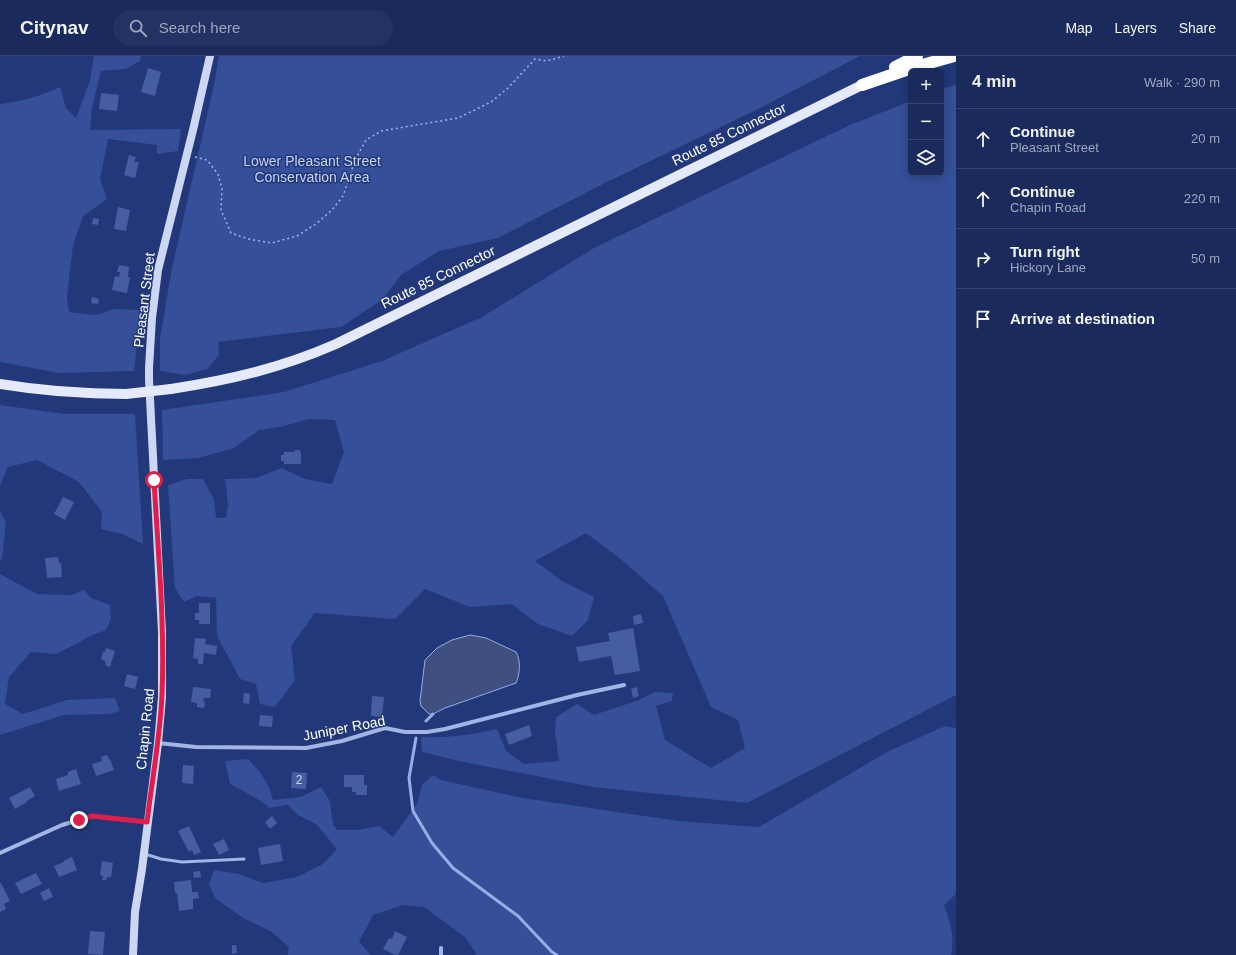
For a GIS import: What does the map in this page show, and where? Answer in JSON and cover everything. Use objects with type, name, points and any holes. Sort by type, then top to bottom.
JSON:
[{"type":"highway","name":"Route 85 Connector","points":[[862,85],[917,56]]},
{"type":"highway","name":"Route 85 Connector","points":[[862,85],[954,56]]},
{"type":"main road","name":"Route 85 Connector","points":[[0,384],[39,390],[126,394],[214,383],[268,369],[302,358],[336,344],[862,85]]},
{"type":"street","name":"Pleasant Street","points":[[155,504],[150,418],[149,368],[152,318],[158,270],[210,56]]},
{"type":"street","name":"Chapin Road","points":[[133,955],[135,912],[158,743],[162,697],[163,654],[155,504]]},
{"type":"street","name":"Juniper Road","points":[[158,743],[196,747],[306,748],[342,741],[385,728],[405,732],[428,732],[445,729],[578,695],[624,685]]},
{"type":"street","points":[[0,854],[62,825],[92,816],[147,822]]},
{"type":"street","points":[[441,948],[441,955]]},
{"type":"lane","points":[[143,853],[161,859],[182,862],[244,859]]},
{"type":"path","points":[[187,155],[207,160],[218,174],[222,189],[221,210],[231,233],[248,239],[272,243],[297,236],[316,224],[332,210],[343,196],[355,160],[366,140],[381,131],[458,118],[491,102],[508,88],[535,59],[547,61],[564,56]]},
{"type":"green space","points":[[94,56],[141,56],[140,61],[126,69],[101,71],[92,108],[90,130],[181,129],[178,151],[157,154],[157,145],[108,139],[100,179],[107,199],[83,216],[73,245],[67,297],[69,312],[96,315],[114,309],[141,310],[134,371],[59,373],[0,362],[0,104],[30,98],[60,87],[66,108],[76,118],[90,80]]},
{"type":"green space","name":"Lower Pleasant Street Conservation Area","points":[[219,56],[860,56],[758,109],[603,184],[498,238],[439,251],[401,275],[382,300],[341,327],[218,342],[219,355],[207,369],[186,375],[160,371],[160,338],[172,268],[214,85]]},
{"type":"green space","points":[[956,85],[956,695],[747,803],[593,787],[459,761],[422,752],[421,737],[459,736],[497,729],[506,751],[524,764],[559,761],[555,730],[556,717],[577,704],[594,715],[639,700],[655,692],[673,693],[672,701],[656,706],[665,740],[711,768],[745,748],[738,720],[711,707],[663,596],[623,561],[586,533],[535,561],[562,581],[594,597],[588,620],[572,636],[538,624],[512,604],[470,607],[425,589],[395,619],[315,613],[291,646],[295,680],[275,707],[260,704],[256,684],[240,679],[217,636],[216,598],[197,596],[184,602],[175,588],[168,485],[187,479],[203,479],[214,499],[216,518],[226,518],[228,505],[225,479],[256,478],[282,468],[305,479],[332,484],[344,452],[335,420],[308,419],[280,427],[259,430],[234,448],[198,458],[163,460],[162,410],[284,392],[382,361],[482,317],[594,248],[850,125],[908,102],[908,176],[944,176],[944,88]]},
{"type":"green space","points":[[0,405],[64,414],[135,414],[143,544],[122,534],[101,529],[102,512],[79,482],[37,460],[8,467],[0,486]]},
{"type":"green space","points":[[0,510],[6,523],[2,559],[0,561]]},
{"type":"green space","points":[[0,574],[37,594],[72,595],[84,590],[91,598],[110,605],[111,619],[106,630],[56,654],[31,652],[9,677],[5,704],[23,714],[67,700],[115,698],[120,711],[109,714],[64,715],[0,735]]},
{"type":"green space","points":[[945,726],[956,728],[956,894],[944,905],[952,935],[951,955],[477,955],[465,937],[424,907],[403,905],[373,915],[359,942],[371,955],[288,955],[289,947],[272,932],[243,918],[215,898],[209,884],[214,870],[239,874],[263,883],[297,877],[323,864],[337,849],[316,824],[298,815],[288,805],[269,808],[265,804],[230,784],[225,761],[248,759],[260,772],[269,787],[273,800],[301,797],[321,787],[330,801],[333,824],[337,830],[358,830],[379,826],[393,837],[417,804],[422,785],[433,775],[441,780],[523,798],[678,821],[759,827],[889,751]]},
{"type":"shaded area","points":[[470,635],[486,638],[516,652],[519,659],[519,668],[516,683],[445,708],[433,714],[429,714],[421,706],[420,701],[425,660],[437,648],[452,640]]},
{"type":"building","points":[[148,68],[161,72],[155,96],[141,92]]},
{"type":"building","points":[[101,93],[119,95],[117,111],[99,109]]},
{"type":"building","points":[[129,155],[136,157],[134,162],[139,162],[135,178],[124,175]]},
{"type":"building","points":[[118,207],[130,210],[126,231],[114,229]]},
{"type":"building","points":[[93,218],[99,219],[98,225],[92,224]]},
{"type":"building","points":[[119,265],[129,267],[128,277],[130,277],[127,293],[112,290],[115,276],[119,277],[120,272],[117,272]]},
{"type":"building","points":[[92,297],[99,299],[98,304],[91,303]]},
{"type":"building","points":[[295,450],[300,450],[301,464],[284,464],[284,461],[281,461],[281,455],[284,455],[284,452],[295,452]]},
{"type":"building","points":[[63,497],[74,502],[65,520],[54,514]]},
{"type":"building","points":[[58,557],[59,563],[61,563],[62,577],[47,578],[45,558]]},
{"type":"building","points":[[199,603],[210,603],[210,624],[199,624],[199,620],[195,620],[195,613],[199,613]]},
{"type":"building","points":[[641,614],[643,623],[634,625],[633,616]]},
{"type":"building","points":[[633,628],[640,671],[615,675],[611,656],[579,662],[576,647],[610,641],[608,633]]},
{"type":"building","points":[[195,638],[206,639],[205,644],[217,646],[216,655],[204,653],[203,664],[198,664],[198,659],[193,658]]},
{"type":"building","points":[[106,648],[115,651],[110,667],[105,665],[106,662],[101,659]]},
{"type":"building","points":[[127,674],[138,677],[135,689],[124,686]]},
{"type":"building","points":[[193,687],[211,689],[210,698],[204,698],[204,708],[197,707],[197,703],[191,702]]},
{"type":"building","points":[[637,687],[639,696],[633,698],[631,689]]},
{"type":"building","points":[[244,693],[250,694],[249,704],[243,703]]},
{"type":"building","points":[[372,696],[384,697],[382,717],[371,716]]},
{"type":"building","points":[[260,715],[273,716],[272,727],[259,726]]},
{"type":"building","points":[[529,725],[532,736],[509,745],[505,734]]},
{"type":"building","points":[[107,755],[114,770],[96,776],[92,764],[102,761],[101,757]]},
{"type":"building","points":[[183,765],[194,766],[193,784],[182,783]]},
{"type":"building","points":[[76,769],[81,784],[59,791],[56,779],[68,775],[68,772]]},
{"type":"building","points":[[292,772],[307,773],[306,789],[291,788]]},
{"type":"building","points":[[344,775],[364,775],[364,785],[367,785],[367,795],[356,795],[356,792],[352,792],[352,787],[344,787]]},
{"type":"building","points":[[30,787],[35,796],[15,809],[9,798]]},
{"type":"building","points":[[272,816],[277,823],[270,829],[265,822]]},
{"type":"building","points":[[189,826],[201,852],[194,855],[192,850],[189,852],[178,831]]},
{"type":"building","points":[[224,839],[229,850],[219,855],[213,844]]},
{"type":"building","points":[[280,844],[283,861],[261,865],[258,848]]},
{"type":"building","points":[[72,857],[77,870],[59,877],[54,866]]},
{"type":"building","points":[[102,861],[113,863],[111,877],[107,877],[106,880],[102,880],[103,876],[100,875]]},
{"type":"building","points":[[200,871],[201,877],[194,878],[193,872]]},
{"type":"building","points":[[36,873],[42,884],[21,894],[15,883]]},
{"type":"building","points":[[191,880],[192,892],[198,892],[199,898],[193,899],[193,909],[179,911],[174,882]]},
{"type":"building","points":[[1,883],[10,901],[4,904],[6,909],[0,912],[0,884]]},
{"type":"building","points":[[49,888],[53,897],[44,901],[40,893]]},
{"type":"building","points":[[90,931],[105,932],[103,955],[88,954]]},
{"type":"building","points":[[395,931],[407,937],[398,955],[383,949],[389,938],[392,939]]},
{"type":"building","points":[[232,945],[236,945],[237,953],[232,954]]},
{"type":"waterway","points":[[426,721],[433,714]]},
{"type":"waterway","points":[[416,738],[409,778],[413,811],[432,843],[453,868],[518,916],[552,952],[557,955]]},
{"type":"route","points":[[79,820],[92,816],[147,822],[158,740],[162,697],[163,654],[154,480]]}]
